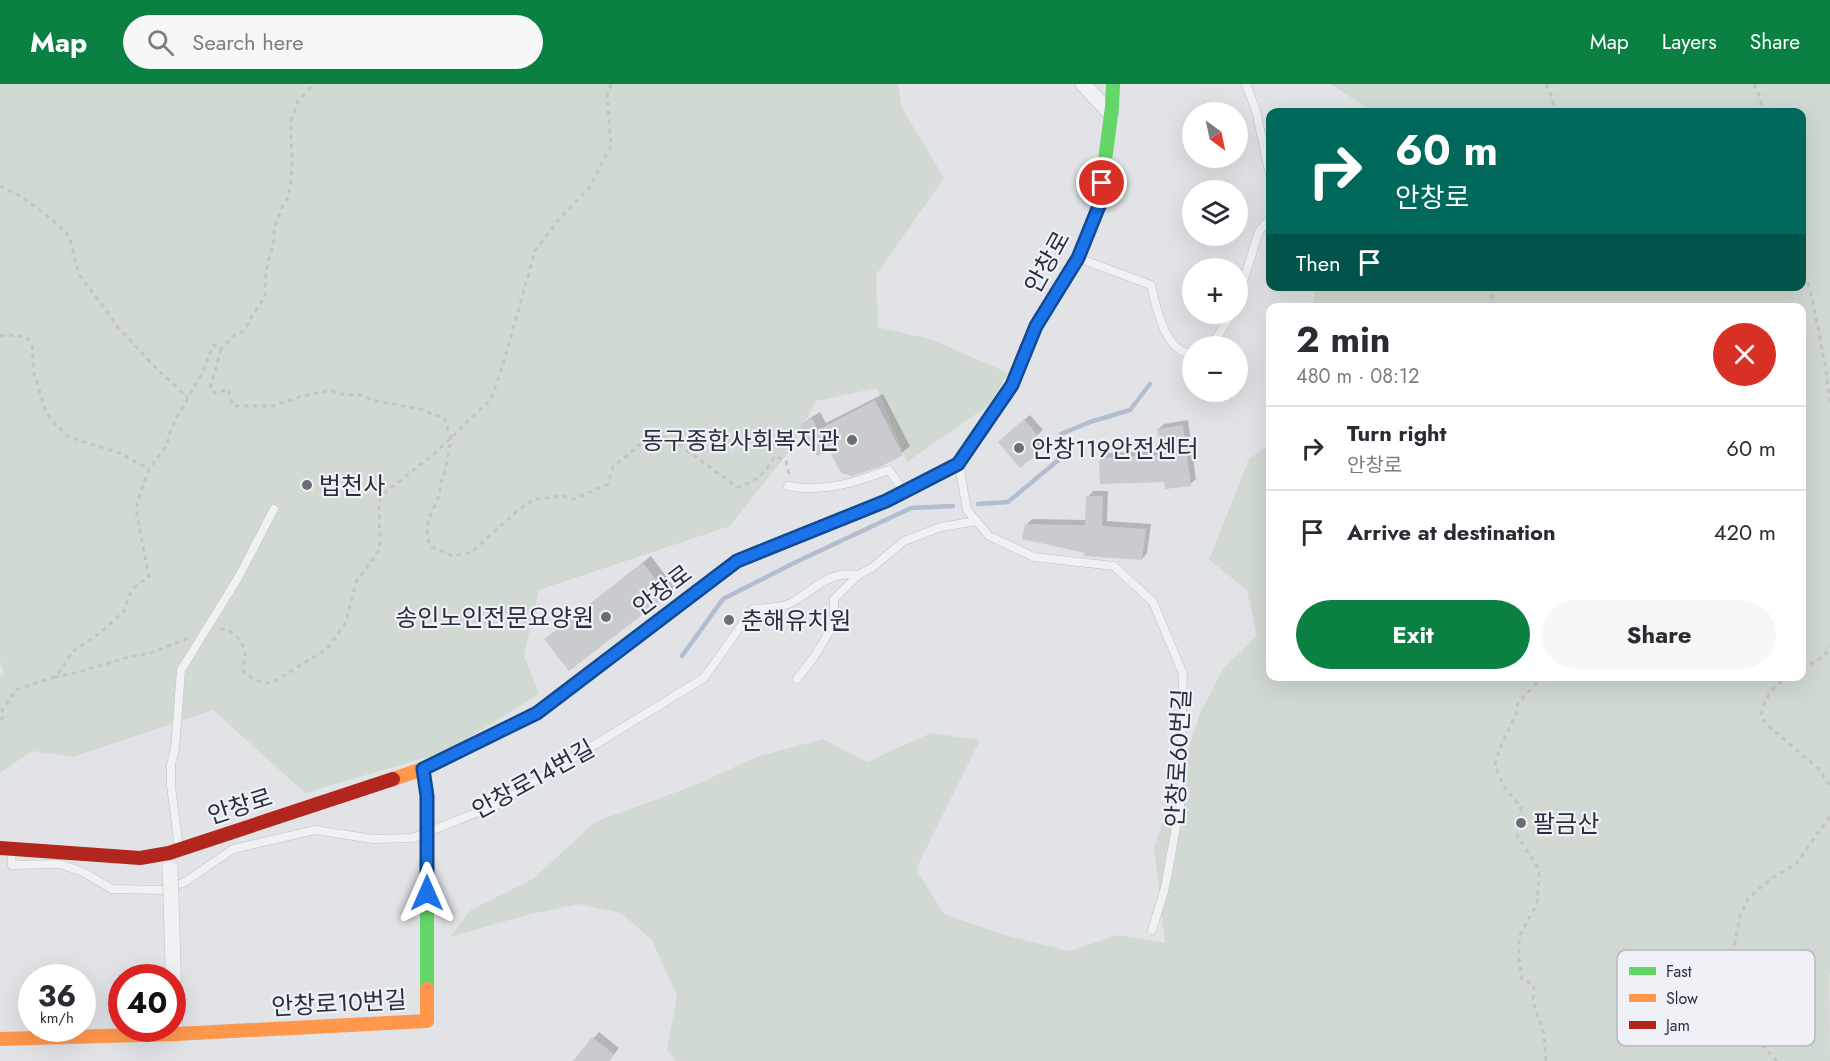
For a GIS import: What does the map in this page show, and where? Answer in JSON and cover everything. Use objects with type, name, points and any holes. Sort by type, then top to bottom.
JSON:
[{"type":"street","points":[[1083,84],[1111,114]]},
{"type":"street","name":"안창로","points":[[5,849],[140,858],[174,851],[423,769],[537,713],[737,561],[886,501],[958,464],[1012,385],[1036,326],[1078,258],[1099,206],[1113,84]]},
{"type":"street","name":"안창로10번길","points":[[186,1033],[427,1021],[427,796],[423,769]]},
{"type":"street","points":[[173,964],[170,869],[174,851]]},
{"type":"street","name":"안창로10번길","points":[[0,1039],[108,1036]]},
{"type":"lane","points":[[1246,84],[1256,111],[1266,157]]},
{"type":"lane","points":[[1248,266],[1259,231],[1266,223]]},
{"type":"lane","points":[[1078,258],[1151,285],[1162,325],[1173,344],[1182,352]]},
{"type":"lane","name":"안창로60번길","points":[[958,464],[967,510],[990,536],[1034,557],[1114,566],[1153,602],[1183,674],[1180,806],[1165,888],[1152,930]]},
{"type":"lane","points":[[788,486],[806,489],[851,484],[889,470],[904,492]]},
{"type":"lane","points":[[174,851],[171,764],[175,749],[181,670],[238,578],[274,509]]},
{"type":"lane","points":[[796,679],[814,657],[834,624],[834,599],[858,574],[873,567],[904,541],[941,527],[977,521]]},
{"type":"lane","name":"안창로14번길","points":[[5,849],[12,865],[60,864],[83,872],[112,889],[164,890],[185,882],[233,849],[315,830],[373,839],[413,838],[498,804],[704,678],[753,609],[789,604],[822,581],[848,573],[858,574]]},
{"type":"path","points":[[314,84],[298,101],[291,121],[292,169],[289,196],[274,227],[274,240],[266,271],[265,297],[245,330],[235,335],[221,350],[210,389],[215,393],[228,389],[233,406],[273,406],[330,390],[362,395],[372,400],[435,413],[444,418],[450,439],[440,495],[428,520],[427,538],[432,547],[453,556],[472,552],[518,510],[535,500],[562,496],[574,499],[608,484],[613,467],[642,443],[657,436],[670,438],[737,487],[747,484],[766,472],[775,456],[786,461],[789,469],[788,486]]},
{"type":"path","points":[[0,719],[3,718],[2,710],[16,690],[54,676],[75,673],[129,657],[152,653],[206,630],[223,628],[233,632],[243,645],[245,656],[243,671],[251,678],[268,684],[327,649],[346,622],[356,582],[380,549],[379,504],[381,497],[450,439],[489,401],[493,394],[535,251],[560,219],[590,187],[610,146],[607,96],[611,84]]},
{"type":"path","points":[[1546,84],[1554,108]]},
{"type":"path","points":[[1754,84],[1761,97],[1762,108]]},
{"type":"path","points":[[0,186],[22,197],[53,220],[69,236],[79,274],[118,327],[188,398]]},
{"type":"path","points":[[1806,280],[1811,293],[1826,369],[1830,405]]},
{"type":"path","points":[[0,336],[17,335],[28,339],[32,344],[34,374],[46,412],[69,437],[120,453],[149,469]]},
{"type":"path","points":[[54,676],[72,652],[100,633],[124,611],[135,586],[149,576],[137,516],[137,503],[149,469],[167,445],[170,432],[202,375],[213,345],[220,346],[221,350]]},
{"type":"path","points":[[1806,667],[1824,656],[1830,646]]},
{"type":"path","points":[[1538,681],[1518,703],[1513,723],[1499,750],[1495,765],[1503,785],[1521,807],[1517,828],[1518,837],[1539,872],[1537,904],[1519,938],[1519,960],[1522,979],[1534,985],[1533,1002],[1544,1034],[1546,1061]]},
{"type":"path","points":[[1782,681],[1774,686],[1762,708],[1761,717],[1820,770],[1830,786]]},
{"type":"path","points":[[1734,950],[1740,916],[1749,897],[1772,878],[1796,864],[1830,816]]},
{"type":"path","points":[[1763,1046],[1777,1061]]},
{"type":"shaded area","points":[[0,84],[898,84],[902,108],[944,178],[876,275],[878,327],[933,340],[1008,373],[989,405],[907,462],[877,388],[816,401],[791,449],[730,526],[539,590],[524,656],[539,694],[448,751],[305,793],[213,710],[72,757],[32,751],[0,773],[0,676],[4,674],[0,660]]},
{"type":"shaded area","points":[[1331,84],[1830,84],[1830,1061],[676,1061],[667,1050],[677,996],[652,940],[621,913],[578,904],[527,915],[450,937],[471,910],[533,879],[595,822],[698,784],[756,757],[823,739],[867,762],[931,733],[980,740],[916,869],[944,914],[1004,935],[1069,951],[1118,935],[1165,943],[1154,847],[1200,714],[1224,667],[1257,636],[1247,590],[1209,560],[1249,459],[1266,447],[1266,681],[1806,681],[1806,303],[1313,303],[1315,291],[1806,291],[1806,108],[1367,108]]},
{"type":"building","name":"동구종합사회복지관","points":[[875,400],[903,455],[880,467],[852,476],[841,473],[829,450],[817,456],[800,425],[812,418],[818,430]]},
{"type":"building","name":"안창119안전센터","points":[[1024,419],[1038,436],[1031,443],[1039,453],[1020,468],[998,442]]},
{"type":"building","points":[[1183,425],[1191,486],[1165,489],[1164,482],[1100,484],[1099,458],[1160,455],[1157,429]]},
{"type":"building","points":[[1086,496],[1103,496],[1102,526],[1146,529],[1142,560],[1084,556],[1085,553],[1022,539],[1025,524],[1085,525]]},
{"type":"building","name":"송인노인전문요양원","points":[[643,563],[668,595],[569,671],[544,639]]},
{"type":"building","points":[[592,1037],[614,1054],[609,1061],[573,1061]]},
{"type":"waterway","points":[[978,504],[1008,502],[1062,457],[1061,434],[1090,422],[1130,410],[1150,384]]},
{"type":"waterway","points":[[682,656],[723,599],[911,508],[953,506]]},
{"type":"traffic: fast","points":[[1027,347],[1036,326],[1078,258],[1099,206],[1113,84]]},
{"type":"traffic: fast","points":[[427,872],[427,989]]},
{"type":"traffic: slow","points":[[393,779],[423,769],[537,713],[630,642]]},
{"type":"traffic: slow","points":[[427,796],[427,872]]},
{"type":"traffic: slow","points":[[0,1039],[175,1034],[427,1021],[427,989]]},
{"type":"traffic: jam","points":[[630,642],[737,561],[886,501],[958,464],[1012,385],[1027,347]]},
{"type":"traffic: jam","points":[[0,848],[140,858],[169,853],[393,779]]},
{"type":"place","name":"동구종합사회복지관","points":[[852,440]]},
{"type":"place","name":"안창119안전센터","points":[[1019,448]]},
{"type":"place","name":"법천사","points":[[307,485]]},
{"type":"place","name":"송인노인전문요양원","points":[[606,617]]},
{"type":"place","name":"춘해유치원","points":[[729,620]]},
{"type":"place","name":"팔금산","points":[[1521,823]]},
{"type":"route","points":[[427,893],[427,796],[423,769],[537,713],[737,561],[886,501],[958,464],[1012,385],[1036,326],[1078,258],[1099,206],[1102,183]]}]
